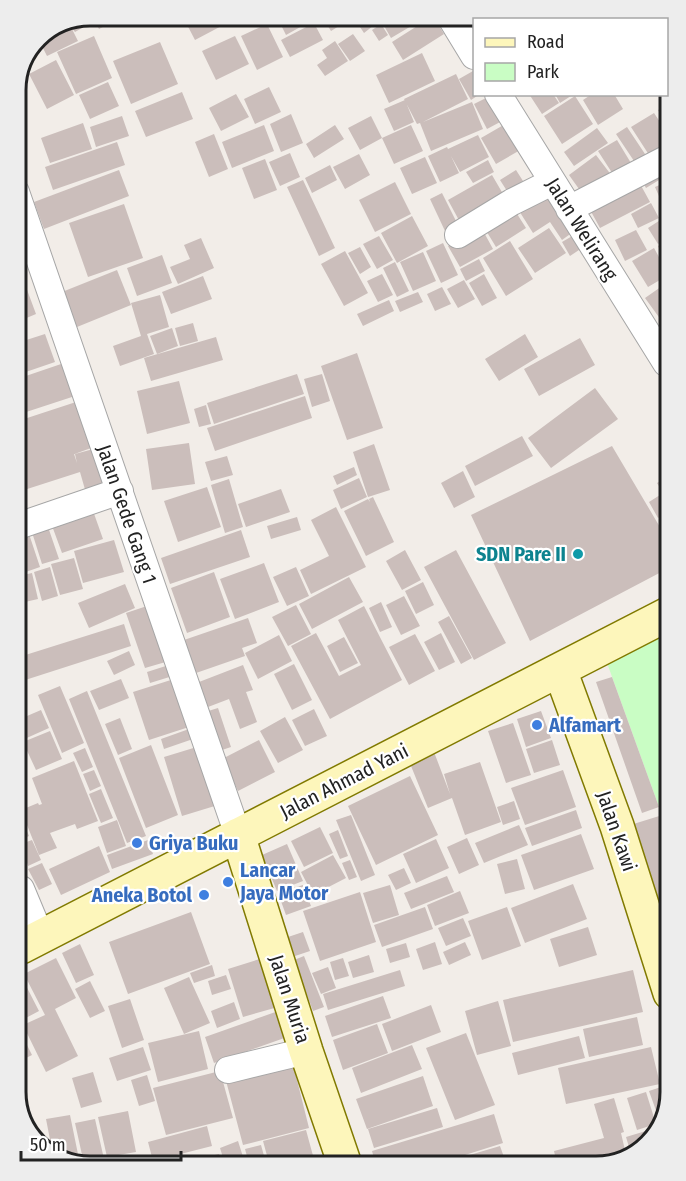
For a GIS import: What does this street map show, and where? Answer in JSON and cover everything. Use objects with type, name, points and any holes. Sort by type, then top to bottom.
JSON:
[{"type":"main road","name":"Jalan Ahmad Yani","points":[[31,942],[660,618]]},
{"type":"main road","name":"Jalan Kawi","points":[[560,670],[617,826],[660,961]]},
{"type":"main road","name":"Jalan Muria","points":[[238,835],[306,1051],[342,1156]]},
{"type":"street","points":[[456,26],[473,54]]},
{"type":"street","name":"Jalan Welirang","points":[[499,96],[660,353]]},
{"type":"street","points":[[569,209],[660,162]]},
{"type":"street","points":[[458,235],[512,202],[552,182]]},
{"type":"street","name":"Jalan Gede Gang 1","points":[[26,221],[238,835]]},
{"type":"street","points":[[26,523],[120,491]]},
{"type":"street","points":[[26,916],[31,942]]},
{"type":"street","points":[[228,1070],[306,1051]]},
{"type":"green space","points":[[660,618],[660,807],[659,807],[602,649]]},
{"type":"building","points":[[85,26],[75,32],[72,28]]},
{"type":"building","points":[[188,26],[221,26],[195,40]]},
{"type":"building","points":[[263,26],[268,26],[283,57],[257,70],[241,36]]},
{"type":"building","points":[[282,26],[302,26],[286,35]]},
{"type":"building","points":[[308,26],[316,26],[323,40],[290,57],[281,40]]},
{"type":"building","points":[[328,26],[339,26],[331,31]]},
{"type":"building","points":[[359,26],[373,26],[364,33]]},
{"type":"building","points":[[382,26],[388,35],[379,41],[372,30]]},
{"type":"building","points":[[384,26],[411,26],[391,38]]},
{"type":"building","points":[[417,26],[439,26],[444,34],[403,60],[392,42]]},
{"type":"building","points":[[72,28],[78,41],[47,56],[42,46],[44,44],[54,36]]},
{"type":"building","points":[[353,34],[365,51],[350,61],[338,44]]},
{"type":"building","points":[[94,36],[112,78],[76,94],[57,52]]},
{"type":"building","points":[[235,36],[249,64],[216,80],[202,51]]},
{"type":"building","points":[[335,41],[348,61],[325,76],[317,65],[327,58],[322,50]]},
{"type":"building","points":[[160,42],[178,84],[131,104],[113,61]]},
{"type":"building","points":[[422,53],[435,81],[389,103],[376,75]]},
{"type":"building","points":[[56,60],[74,95],[47,109],[29,74]]},
{"type":"building","points":[[473,71],[473,96],[477,96],[471,100],[459,79]]},
{"type":"building","points":[[456,74],[468,99],[423,122],[472,102],[483,129],[431,151],[420,123],[417,124],[404,99]]},
{"type":"building","points":[[108,82],[119,106],[90,119],[79,95]]},
{"type":"building","points":[[269,87],[281,112],[255,124],[244,99]]},
{"type":"building","points":[[182,92],[193,119],[146,137],[135,111]]},
{"type":"building","points":[[236,94],[249,117],[221,131],[209,108]]},
{"type":"building","points":[[490,96],[502,121],[487,129],[474,104]]},
{"type":"building","points":[[530,96],[554,96],[559,103],[542,114]]},
{"type":"building","points":[[556,96],[571,96],[560,103]]},
{"type":"building","points":[[575,96],[593,124],[562,144],[544,116]]},
{"type":"building","points":[[589,96],[615,96],[623,109],[598,125],[583,100]]},
{"type":"building","points":[[405,100],[414,122],[394,131],[384,109]]},
{"type":"building","points":[[654,113],[660,122],[660,152],[651,158],[631,127]]},
{"type":"building","points":[[291,114],[303,143],[281,152],[270,124]]},
{"type":"building","points":[[122,116],[129,136],[96,147],[90,127]]},
{"type":"building","points":[[371,116],[382,138],[360,150],[348,128]]},
{"type":"building","points":[[83,123],[92,149],[50,163],[41,138]]},
{"type":"building","points":[[507,123],[522,149],[496,164],[481,138]]},
{"type":"building","points":[[264,125],[274,151],[232,168],[222,142]]},
{"type":"building","points":[[335,125],[344,139],[314,158],[306,144]]},
{"type":"building","points":[[411,125],[423,151],[394,164],[382,138]]},
{"type":"building","points":[[627,127],[649,160],[638,167],[616,134]]},
{"type":"building","points":[[597,128],[608,143],[574,166],[564,152]]},
{"type":"building","points":[[214,134],[228,169],[209,177],[195,142]]},
{"type":"building","points":[[478,135],[489,157],[460,172],[451,156],[459,173],[440,182],[428,156]]},
{"type":"building","points":[[617,140],[634,168],[616,179],[598,151]]},
{"type":"building","points":[[117,142],[125,165],[53,190],[45,167]]},
{"type":"building","points":[[290,153],[300,177],[280,186],[269,162]]},
{"type":"building","points":[[359,154],[370,175],[345,189],[333,167]]},
{"type":"building","points":[[596,155],[612,176],[584,196],[569,175]]},
{"type":"building","points":[[425,157],[437,183],[412,194],[400,168]]},
{"type":"building","points":[[265,159],[277,190],[254,199],[242,168]]},
{"type":"building","points":[[488,160],[494,172],[473,183],[466,172]]},
{"type":"building","points":[[330,165],[337,180],[312,193],[305,178]]},
{"type":"building","points":[[660,168],[660,179],[646,188],[641,179]]},
{"type":"building","points":[[119,170],[129,196],[44,229],[34,202]]},
{"type":"building","points":[[516,170],[523,181],[507,191],[500,180]]},
{"type":"building","points":[[492,175],[506,199],[461,224],[448,200]]},
{"type":"building","points":[[303,180],[335,248],[319,256],[287,187]]},
{"type":"building","points":[[638,180],[650,202],[600,228],[588,206]]},
{"type":"building","points":[[395,182],[411,214],[375,232],[359,200]]},
{"type":"building","points":[[660,185],[660,198],[655,187]]},
{"type":"building","points":[[542,189],[573,232],[562,240],[550,222],[533,233],[516,206]]},
{"type":"building","points":[[442,193],[458,225],[445,231],[430,199]]},
{"type":"building","points":[[651,203],[659,218],[638,228],[631,214]]},
{"type":"building","points":[[124,204],[143,258],[88,277],[69,223]]},
{"type":"building","points":[[512,206],[526,228],[496,247],[482,224]]},
{"type":"building","points":[[412,216],[428,246],[397,263],[381,233]]},
{"type":"building","points":[[660,220],[660,243],[658,244],[648,228]]},
{"type":"building","points":[[481,227],[493,249],[460,267],[448,246]]},
{"type":"building","points":[[549,228],[566,253],[535,273],[518,248]]},
{"type":"building","points":[[636,230],[647,250],[625,261],[615,240]]},
{"type":"building","points":[[574,235],[582,248],[570,256],[562,242]]},
{"type":"building","points":[[379,236],[393,260],[377,269],[363,244]]},
{"type":"building","points":[[201,238],[214,268],[178,284],[170,267],[190,259],[184,245]]},
{"type":"building","points":[[510,241],[533,279],[506,296],[483,258]]},
{"type":"building","points":[[443,243],[458,275],[441,283],[426,251]]},
{"type":"building","points":[[360,247],[371,267],[360,274],[348,253]]},
{"type":"building","points":[[654,248],[660,259],[660,280],[648,287],[632,261]]},
{"type":"building","points":[[345,251],[368,293],[344,306],[321,264]]},
{"type":"building","points":[[423,252],[436,281],[413,291],[400,262]]},
{"type":"building","points":[[162,255],[172,283],[137,296],[127,268]]},
{"type":"building","points":[[479,259],[485,271],[466,281],[460,269]]},
{"type":"building","points":[[395,262],[409,291],[397,297],[383,268]]},
{"type":"building","points":[[117,270],[131,305],[77,327],[62,292]]},
{"type":"building","points":[[382,274],[393,295],[378,302],[367,281]]},
{"type":"building","points":[[484,274],[497,298],[482,306],[469,283]]},
{"type":"building","points":[[203,276],[212,299],[171,314],[162,292]]},
{"type":"building","points":[[464,280],[475,299],[458,308],[447,289]]},
{"type":"building","points":[[26,287],[36,314],[26,318]]},
{"type":"building","points":[[442,287],[451,304],[435,311],[427,294]]},
{"type":"building","points":[[660,288],[660,319],[645,298]]},
{"type":"building","points":[[418,292],[423,302],[400,312],[395,301]]},
{"type":"building","points":[[160,295],[169,327],[147,334],[154,354],[120,366],[113,346],[141,336],[131,303]]},
{"type":"building","points":[[389,300],[394,311],[363,326],[357,314]]},
{"type":"building","points":[[193,323],[198,341],[180,346],[175,328]]},
{"type":"building","points":[[172,328],[178,346],[157,354],[150,336]]},
{"type":"building","points":[[45,334],[55,362],[26,372],[26,340]]},
{"type":"building","points":[[525,334],[538,357],[499,381],[485,359]]},
{"type":"building","points":[[216,337],[223,360],[151,381],[144,358]]},
{"type":"building","points":[[580,338],[595,365],[539,396],[524,369]]},
{"type":"building","points":[[357,353],[383,428],[347,440],[321,366]]},
{"type":"building","points":[[64,363],[75,396],[26,412],[26,376]]},
{"type":"building","points":[[297,374],[304,394],[214,424],[207,403]]},
{"type":"building","points":[[322,374],[330,401],[312,407],[304,379]]},
{"type":"building","points":[[179,381],[190,423],[147,434],[137,391]]},
{"type":"building","points":[[595,388],[618,419],[551,468],[528,438]]},
{"type":"building","points":[[305,396],[312,418],[215,451],[207,428]]},
{"type":"building","points":[[76,402],[91,448],[74,454],[77,463],[75,454],[97,448],[108,487],[86,493],[80,472],[26,489],[26,418]]},
{"type":"building","points":[[206,405],[211,424],[199,427],[194,409]]},
{"type":"building","points":[[522,436],[533,456],[475,486],[465,466]]},
{"type":"building","points":[[189,443],[195,484],[152,490],[146,449]]},
{"type":"building","points":[[374,444],[390,490],[368,497],[353,452]]},
{"type":"building","name":"SDN Pare II","points":[[612,446],[660,527],[660,573],[530,641],[471,515]]},
{"type":"building","points":[[227,456],[233,475],[211,481],[205,462]]},
{"type":"building","points":[[354,467],[357,475],[337,485],[333,476]]},
{"type":"building","points":[[463,471],[475,497],[454,508],[441,483]]},
{"type":"building","points":[[359,478],[367,497],[341,509],[333,490]]},
{"type":"building","points":[[229,479],[243,527],[225,533],[211,485]]},
{"type":"building","points":[[207,487],[221,527],[178,542],[164,501]]},
{"type":"building","points":[[281,489],[290,512],[246,527],[238,504]]},
{"type":"building","points":[[660,495],[660,517],[658,518],[649,502]]},
{"type":"building","points":[[373,497],[394,542],[366,556],[344,511],[368,499],[370,502],[369,499]]},
{"type":"building","points":[[336,507],[366,567],[311,594],[300,570],[329,556],[311,520]]},
{"type":"building","points":[[92,508],[103,539],[62,553],[51,523]]},
{"type":"building","points":[[297,517],[301,530],[271,539],[267,526]]},
{"type":"building","points":[[46,521],[59,559],[42,564],[30,526]]},
{"type":"building","points":[[26,528],[40,567],[26,572]]},
{"type":"building","points":[[241,530],[250,557],[170,584],[161,558]]},
{"type":"building","points":[[114,540],[124,572],[83,583],[74,551]]},
{"type":"building","points":[[405,550],[421,580],[402,590],[386,561]]},
{"type":"building","points":[[456,550],[506,643],[474,660],[424,567]]},
{"type":"building","points":[[74,558],[83,589],[60,595],[51,564]]},
{"type":"building","points":[[264,563],[279,602],[235,619],[220,579]]},
{"type":"building","points":[[50,567],[58,596],[42,601],[34,572]]},
{"type":"building","points":[[296,567],[309,596],[287,606],[273,577]]},
{"type":"building","points":[[214,572],[230,617],[187,633],[171,588]]},
{"type":"building","points":[[32,573],[38,599],[26,602],[26,574]]},
{"type":"building","points":[[349,577],[363,602],[312,629],[299,604]]},
{"type":"building","points":[[423,582],[434,605],[416,614],[405,591]]},
{"type":"building","points":[[125,584],[135,608],[89,628],[78,603]]},
{"type":"building","points":[[404,596],[420,626],[401,635],[386,605]]},
{"type":"building","points":[[381,602],[392,627],[380,632],[369,608]]},
{"type":"building","points":[[150,605],[169,661],[145,668],[126,613]]},
{"type":"building","points":[[296,605],[311,634],[288,646],[272,617]]},
{"type":"building","points":[[364,606],[402,680],[330,719],[291,646],[316,633],[339,676],[361,665],[338,620]]},
{"type":"building","points":[[449,616],[472,658],[461,664],[438,622]]},
{"type":"building","points":[[248,618],[257,643],[242,648],[245,656],[196,673],[184,640]]},
{"type":"building","points":[[124,624],[131,646],[26,680],[26,655]]},
{"type":"building","points":[[441,633],[455,662],[439,670],[424,642]]},
{"type":"building","points":[[415,634],[435,671],[409,685],[389,647]]},
{"type":"building","points":[[279,635],[292,661],[258,679],[245,653]]},
{"type":"building","points":[[344,637],[358,663],[340,672],[327,646]]},
{"type":"building","points":[[129,651],[135,665],[114,675],[107,661]]},
{"type":"building","points":[[172,664],[176,675],[150,683],[147,672]]},
{"type":"building","points":[[294,664],[312,700],[292,710],[274,674]]},
{"type":"building","points":[[243,665],[253,690],[246,692],[257,722],[240,729],[229,699],[208,707],[199,682]]},
{"type":"building","points":[[612,677],[659,807],[642,813],[596,682]]},
{"type":"building","points":[[121,679],[129,698],[99,710],[90,691]]},
{"type":"building","points":[[174,679],[189,727],[149,740],[133,692]]},
{"type":"building","points":[[60,686],[84,743],[62,753],[38,695]]},
{"type":"building","points":[[87,691],[146,836],[127,843],[69,699]]},
{"type":"building","points":[[218,708],[231,747],[219,751],[205,712]]},
{"type":"building","points":[[314,709],[327,736],[305,746],[292,720]]},
{"type":"building","points":[[41,710],[49,728],[26,738],[26,716]]},
{"type":"building","points":[[541,711],[551,738],[526,747],[517,719]]},
{"type":"building","points":[[285,717],[303,750],[278,763],[260,731]]},
{"type":"building","points":[[120,718],[132,749],[118,755],[105,724]]},
{"type":"building","points":[[513,723],[531,775],[506,783],[488,731]]},
{"type":"building","points":[[189,729],[193,739],[164,749],[161,739]]},
{"type":"building","points":[[50,731],[62,759],[36,770],[26,748],[26,741]]},
{"type":"building","points":[[259,740],[275,772],[238,791],[222,759]]},
{"type":"building","points":[[552,740],[560,765],[534,773],[526,749]]},
{"type":"building","points":[[151,745],[178,815],[146,828],[119,758]]},
{"type":"building","points":[[200,746],[218,805],[182,816],[164,757]]},
{"type":"building","points":[[85,748],[93,767],[82,772],[73,753]]},
{"type":"building","points":[[434,752],[450,794],[444,774],[480,762],[501,822],[465,835],[452,798],[428,808],[409,761]]},
{"type":"building","points":[[74,761],[98,821],[77,829],[75,824],[50,833],[57,848],[39,855],[26,822],[26,808],[38,803],[42,804],[32,778]]},
{"type":"building","points":[[94,770],[101,786],[90,791],[83,774]]},
{"type":"building","points":[[563,770],[576,807],[525,825],[511,788]]},
{"type":"building","points":[[410,776],[438,835],[376,865],[348,806]]},
{"type":"building","points":[[101,789],[113,818],[101,823],[89,794]]},
{"type":"building","points":[[514,801],[520,819],[503,825],[497,807]]},
{"type":"building","points":[[576,810],[582,828],[532,846],[525,828]]},
{"type":"building","points":[[351,815],[375,875],[361,881],[336,820]]},
{"type":"building","points":[[660,816],[660,905],[653,907],[627,826]]},
{"type":"building","points":[[117,820],[126,846],[107,853],[98,827]]},
{"type":"building","points":[[519,825],[528,845],[484,863],[475,843]]},
{"type":"building","points":[[320,827],[333,853],[304,867],[291,841]]},
{"type":"building","points":[[338,830],[348,856],[340,859],[329,834]]},
{"type":"building","points":[[581,834],[594,869],[534,890],[521,855]]},
{"type":"building","points":[[467,838],[479,865],[459,874],[447,847]]},
{"type":"building","points":[[436,839],[449,868],[416,883],[403,854]]},
{"type":"building","points":[[32,840],[41,860],[28,866],[26,860],[26,842]]},
{"type":"building","points":[[148,840],[153,854],[112,869],[107,855]]},
{"type":"building","points":[[287,844],[303,881],[277,891],[262,855]]},
{"type":"building","points":[[99,846],[110,872],[61,895],[49,869]]},
{"type":"building","points":[[333,855],[346,878],[313,895],[301,872]]},
{"type":"building","points":[[517,859],[525,889],[505,894],[497,864]]},
{"type":"building","points":[[350,860],[357,877],[349,880],[342,863]]},
{"type":"building","points":[[42,863],[52,884],[39,890],[28,869]]},
{"type":"building","points":[[404,868],[411,883],[396,890],[388,875]]},
{"type":"building","points":[[447,876],[454,892],[411,909],[404,893]]},
{"type":"building","points":[[573,884],[587,919],[525,943],[511,908]]},
{"type":"building","points":[[303,885],[311,906],[286,915],[278,893]]},
{"type":"building","points":[[390,885],[399,915],[373,923],[363,893]]},
{"type":"building","points":[[460,891],[469,913],[435,926],[427,905]]},
{"type":"building","points":[[360,892],[376,942],[320,961],[303,911]]},
{"type":"building","points":[[425,907],[433,929],[382,947],[374,925]]},
{"type":"building","points":[[507,907],[521,946],[482,960],[468,921]]},
{"type":"building","points":[[191,912],[210,964],[128,994],[109,942]]},
{"type":"building","points":[[463,918],[471,936],[446,946],[438,928]]},
{"type":"building","points":[[588,927],[597,955],[559,967],[550,939]]},
{"type":"building","points":[[303,932],[310,951],[295,956],[288,937]]},
{"type":"building","points":[[435,942],[442,964],[423,970],[416,949]]},
{"type":"building","points":[[465,942],[471,955],[449,965],[443,952]]},
{"type":"building","points":[[406,943],[410,957],[390,963],[386,949]]},
{"type":"building","points":[[80,944],[94,975],[76,983],[62,953]]},
{"type":"building","points":[[369,955],[374,972],[353,978],[348,962]]},
{"type":"building","points":[[304,956],[324,1007],[313,1011],[294,960]]},
{"type":"building","points":[[56,958],[76,998],[55,1009],[78,1056],[46,1072],[26,1031],[26,1024],[45,1015],[26,978],[26,973]]},
{"type":"building","points":[[263,958],[278,1007],[243,1017],[228,969]]},
{"type":"building","points":[[343,958],[349,976],[335,980],[330,962]]},
{"type":"building","points":[[212,965],[215,976],[194,983],[190,973]]},
{"type":"building","points":[[328,967],[336,988],[321,994],[312,973]]},
{"type":"building","points":[[400,970],[405,986],[328,1010],[323,994]]},
{"type":"building","points":[[633,970],[643,1012],[513,1042],[503,1000]]},
{"type":"building","points":[[226,975],[231,989],[212,995],[208,981]]},
{"type":"building","points":[[189,977],[210,1023],[184,1034],[164,988]]},
{"type":"building","points":[[90,981],[105,1011],[90,1018],[75,989]]},
{"type":"building","points":[[26,986],[39,1011],[26,1018]]},
{"type":"building","points":[[383,996],[391,1018],[332,1037],[325,1016]]},
{"type":"building","points":[[130,999],[144,1040],[122,1048],[108,1006]]},
{"type":"building","points":[[498,1001],[511,1046],[477,1055],[465,1011]]},
{"type":"building","points":[[234,1002],[240,1019],[217,1028],[211,1011]]},
{"type":"building","points":[[431,1005],[441,1032],[392,1051],[382,1024]]},
{"type":"building","points":[[281,1010],[290,1036],[214,1063],[205,1037]]},
{"type":"building","points":[[637,1017],[643,1045],[589,1057],[583,1029]]},
{"type":"building","points":[[377,1024],[388,1053],[343,1070],[333,1040]]},
{"type":"building","points":[[199,1031],[208,1069],[158,1082],[148,1043]]},
{"type":"building","points":[[466,1033],[495,1105],[455,1120],[426,1048]]},
{"type":"building","points":[[579,1036],[585,1058],[518,1075],[512,1053]]},
{"type":"building","points":[[26,1043],[32,1055],[26,1058]]},
{"type":"building","points":[[412,1045],[422,1069],[361,1093],[352,1068]]},
{"type":"building","points":[[143,1047],[151,1070],[117,1081],[109,1058]]},
{"type":"building","points":[[651,1047],[660,1084],[566,1104],[558,1068]]},
{"type":"building","points":[[292,1060],[309,1128],[243,1145],[225,1077]]},
{"type":"building","points":[[220,1071],[233,1118],[166,1135],[153,1088]]},
{"type":"building","points":[[93,1072],[102,1102],[81,1108],[72,1078]]},
{"type":"building","points":[[147,1075],[155,1101],[139,1106],[131,1080]]},
{"type":"building","points":[[423,1076],[433,1106],[367,1129],[356,1099]]},
{"type":"building","points":[[660,1087],[657,1113],[649,1091]]},
{"type":"building","points":[[646,1092],[654,1119],[651,1126],[637,1130],[627,1098]]},
{"type":"building","points":[[614,1098],[624,1132],[621,1133],[625,1149],[597,1156],[555,1156],[554,1151],[604,1138],[594,1104]]},
{"type":"building","points":[[437,1108],[443,1127],[374,1148],[368,1129]]},
{"type":"building","points":[[128,1111],[136,1152],[107,1155],[98,1117]]},
{"type":"building","points":[[494,1114],[503,1143],[463,1156],[373,1156],[372,1151]]},
{"type":"building","points":[[70,1115],[78,1154],[61,1149],[51,1143],[46,1119]]},
{"type":"building","points":[[95,1119],[103,1155],[82,1155],[75,1123]]},
{"type":"building","points":[[207,1126],[212,1146],[176,1155],[151,1155],[148,1142]]},
{"type":"building","points":[[306,1130],[313,1155],[267,1155],[263,1141]]},
{"type":"building","points":[[648,1130],[629,1147],[626,1137]]},
{"type":"building","points":[[238,1141],[243,1155],[222,1155],[220,1148]]},
{"type":"building","points":[[261,1145],[264,1155],[247,1155],[245,1149]]},
{"type":"building","points":[[500,1146],[504,1156],[467,1156]]},
{"type":"place","name":"SDN Pare II","points":[[578,554]]},
{"type":"place","name":"Alfamart","points":[[537,725]]},
{"type":"place","name":"Griya Buku","points":[[137,843]]},
{"type":"place","name":"Lancar Jaya Motor","points":[[228,882]]},
{"type":"place","name":"Aneka Botol","points":[[204,895]]}]
